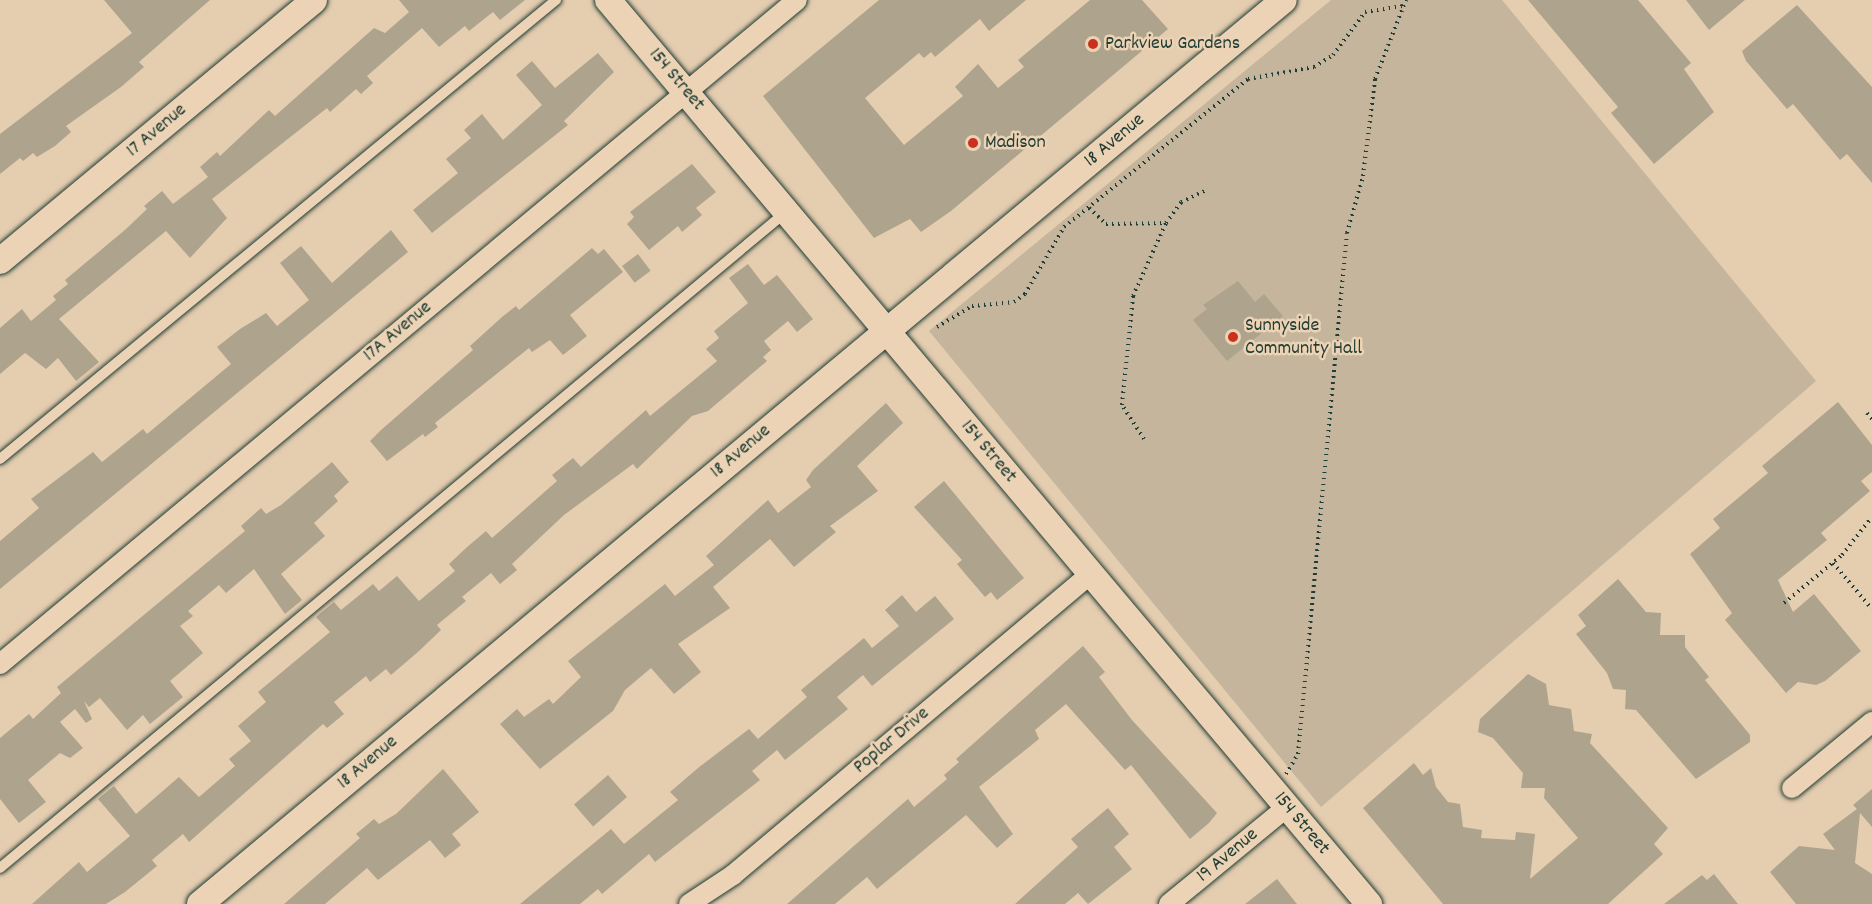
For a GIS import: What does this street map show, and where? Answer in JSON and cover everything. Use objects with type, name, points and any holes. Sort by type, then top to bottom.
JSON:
[{"type":"street","name":"17 Avenue","points":[[0,261],[314,0]]},
{"type":"street","name":"154 Street","points":[[608,0],[1369,904]]},
{"type":"street","name":"17A Avenue","points":[[0,664],[797,0]]},
{"type":"street","name":"18 Avenue","points":[[200,904],[1284,0]]},
{"type":"street","name":"Poplar Drive","points":[[689,904],[733,875],[1091,574]]},
{"type":"street","points":[[1792,788],[1872,722]]},
{"type":"street","name":"19 Avenue","points":[[1170,904],[1287,807]]},
{"type":"lane","points":[[0,459],[556,0]]},
{"type":"lane","points":[[0,867],[786,212]]},
{"type":"path","points":[[1283,777],[1298,754],[1347,233],[1363,176],[1375,79],[1406,0]]},
{"type":"path","points":[[937,327],[972,306],[1014,302],[1025,294],[1064,227],[1248,79],[1314,67],[1333,55],[1365,12],[1404,6]]},
{"type":"path","points":[[1144,439],[1122,405],[1133,296],[1166,223],[1181,202],[1207,190]]},
{"type":"path","points":[[1089,207],[1106,224],[1166,223]]},
{"type":"path","points":[[1867,413],[1872,419]]},
{"type":"path","points":[[1784,603],[1833,563],[1872,517]]},
{"type":"path","points":[[1833,563],[1872,609]]},
{"type":"shaded area","points":[[1331,0],[1502,0],[1816,381],[1321,807],[929,331]]},
{"type":"building","points":[[104,0],[210,0],[139,62],[144,67],[121,87],[66,126],[71,132],[55,146],[37,157],[33,153],[23,161],[20,158],[0,174],[0,134],[132,33]]},
{"type":"building","points":[[399,0],[525,0],[500,20],[493,12],[469,31],[465,26],[439,47],[422,28],[367,76],[373,83],[361,94],[356,89],[330,112],[327,108],[212,199],[227,218],[190,258],[166,231],[59,319],[99,362],[76,381],[58,358],[46,369],[25,353],[0,374],[0,328],[22,309],[31,321],[56,300],[53,296],[68,284],[65,280],[126,229],[147,209],[144,206],[162,191],[173,204],[208,177],[200,167],[217,152],[220,156],[269,110],[275,116],[374,28],[385,33],[409,12]]},
{"type":"building","points":[[879,0],[1026,0],[989,31],[980,19],[935,57],[931,52],[924,58],[919,53],[865,98],[904,145],[963,96],[955,87],[978,64],[998,88],[1024,67],[1018,60],[1090,0],[1142,0],[1168,29],[951,211],[921,232],[910,219],[874,238],[763,96]]},
{"type":"building","points":[[1528,0],[1638,0],[1691,63],[1684,69],[1714,112],[1654,164],[1611,113],[1618,107]]},
{"type":"building","points":[[1686,0],[1745,0],[1709,30]]},
{"type":"building","points":[[1797,5],[1872,87],[1872,183],[1847,154],[1840,160],[1793,104],[1787,109],[1746,61],[1742,51]]},
{"type":"building","points":[[598,53],[614,72],[564,121],[568,125],[432,233],[413,210],[458,173],[446,159],[471,138],[464,130],[482,114],[503,140],[542,105],[516,75],[532,61],[555,88]]},
{"type":"building","points":[[692,164],[716,192],[696,208],[702,215],[682,232],[678,226],[649,250],[627,224],[634,217],[630,212]]},
{"type":"building","points":[[391,230],[408,252],[0,589],[0,541],[39,508],[31,499],[93,452],[102,462],[143,429],[147,434],[231,364],[217,347],[240,329],[266,313],[277,326],[309,300],[280,263],[301,246],[332,283]]},
{"type":"building","points":[[592,248],[598,254],[604,249],[623,272],[570,315],[587,336],[563,355],[550,340],[532,352],[529,348],[435,423],[438,427],[425,437],[423,434],[387,461],[370,441],[473,350],[470,346],[502,317],[516,306],[519,310]]},
{"type":"building","points":[[638,254],[651,271],[635,283],[622,266]]},
{"type":"building","points":[[748,264],[764,285],[777,275],[813,319],[797,332],[788,321],[764,341],[771,350],[763,357],[767,361],[708,411],[692,416],[637,469],[633,464],[564,515],[512,564],[517,570],[500,584],[491,573],[462,597],[466,601],[437,625],[441,630],[391,675],[386,669],[370,682],[366,676],[334,702],[344,714],[327,728],[323,724],[189,842],[183,834],[152,860],[157,866],[125,892],[106,904],[32,904],[79,862],[87,872],[130,836],[98,799],[114,786],[136,814],[179,777],[199,797],[235,766],[229,759],[251,741],[238,726],[266,702],[258,692],[330,632],[316,617],[334,602],[341,610],[373,584],[379,591],[397,576],[419,601],[455,571],[449,564],[466,548],[486,531],[492,538],[557,481],[552,475],[573,458],[581,467],[646,410],[650,416],[717,361],[706,349],[719,338],[714,331],[748,303],[729,278]]},
{"type":"building","name":"Sunnyside Community Hall","points":[[1238,281],[1255,302],[1264,294],[1283,316],[1227,361],[1193,320],[1207,309],[1203,305]]},
{"type":"building","points":[[1838,402],[1872,445],[1872,472],[1861,481],[1870,491],[1821,533],[1827,540],[1778,580],[1793,612],[1814,594],[1861,651],[1825,681],[1816,685],[1798,682],[1786,693],[1725,620],[1732,613],[1690,554],[1720,528],[1713,519],[1768,473],[1762,466]]},
{"type":"building","points":[[886,403],[903,423],[857,466],[878,491],[830,526],[836,532],[794,567],[770,539],[713,587],[730,608],[678,644],[701,672],[674,694],[651,668],[625,690],[613,711],[540,769],[500,724],[517,709],[524,717],[549,699],[553,704],[581,677],[568,661],[665,584],[675,596],[714,565],[706,556],[768,500],[778,513],[811,487],[806,480],[813,470]]},
{"type":"building","points":[[332,462],[349,482],[334,496],[338,501],[314,523],[325,536],[281,574],[302,600],[285,614],[254,569],[226,593],[219,585],[188,611],[193,616],[180,626],[203,653],[170,681],[183,697],[150,724],[143,715],[127,730],[100,698],[89,707],[84,701],[92,719],[86,723],[75,709],[60,722],[83,748],[70,758],[60,753],[28,780],[46,802],[19,823],[0,799],[0,738],[29,714],[33,719],[61,693],[57,687],[245,531],[241,526],[261,508],[266,514],[281,505]]},
{"type":"building","points":[[944,481],[1024,578],[997,600],[991,592],[985,597],[957,564],[962,560],[914,507]]},
{"type":"building","points":[[1618,579],[1646,612],[1661,613],[1660,635],[1685,635],[1685,647],[1709,677],[1705,680],[1750,735],[1750,742],[1696,779],[1636,710],[1625,709],[1626,690],[1613,689],[1607,673],[1576,634],[1586,626],[1578,615]]},
{"type":"building","points":[[902,595],[916,612],[935,596],[954,619],[872,686],[863,675],[837,697],[848,709],[785,760],[777,750],[752,771],[760,780],[655,862],[649,854],[602,894],[598,889],[580,904],[520,904],[611,829],[624,844],[678,800],[670,792],[749,729],[758,739],[807,697],[801,690],[864,638],[872,648],[899,626],[885,610]]},
{"type":"building","points":[[1083,646],[1105,672],[1099,677],[1132,720],[1217,813],[1209,823],[1190,839],[1131,765],[1125,770],[1066,704],[1035,730],[1039,739],[979,787],[1013,834],[997,848],[966,815],[877,889],[867,877],[835,904],[787,904],[908,799],[914,807],[947,779],[944,775],[959,762],[956,759]]},
{"type":"building","points":[[1528,674],[1546,684],[1549,705],[1571,709],[1574,731],[1592,734],[1590,743],[1668,828],[1654,844],[1663,854],[1608,904],[1443,904],[1363,808],[1414,763],[1423,775],[1431,768],[1436,787],[1448,802],[1460,804],[1463,827],[1482,830],[1481,838],[1515,840],[1516,832],[1535,834],[1530,879],[1578,838],[1544,798],[1545,788],[1521,788],[1523,773],[1493,738],[1478,732],[1480,719]]},
{"type":"building","points":[[443,769],[479,812],[452,834],[461,845],[445,858],[430,840],[378,880],[367,868],[325,904],[284,904],[360,838],[356,834],[374,819],[379,824],[396,814]]},
{"type":"building","points":[[608,775],[627,797],[593,826],[574,805]]},
{"type":"building","points":[[1872,789],[1872,827],[1860,813],[1855,863],[1872,874],[1872,904],[1796,904],[1770,872],[1799,846],[1835,850],[1823,834],[1857,809],[1853,805]]},
{"type":"building","points":[[1108,808],[1129,834],[1114,847],[1132,869],[1088,904],[1078,893],[1065,904],[1015,904],[1078,847],[1071,839]]},
{"type":"building","points":[[1714,874],[1738,904],[1664,904],[1702,875],[1707,880]]},
{"type":"building","points":[[1277,879],[1297,904],[1245,904]]},
{"type":"place","name":"Parkview Gardens","points":[[1093,44]]},
{"type":"place","name":"Madison","points":[[973,143]]},
{"type":"place","name":"Sunnyside Community Hall","points":[[1233,337]]}]
